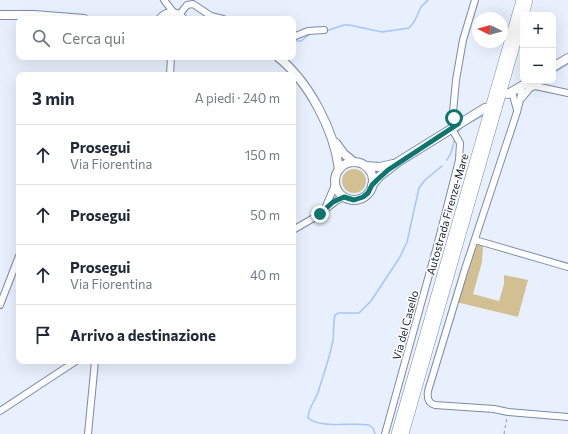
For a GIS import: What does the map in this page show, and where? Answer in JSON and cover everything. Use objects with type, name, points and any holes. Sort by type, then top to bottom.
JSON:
[{"type":"highway","name":"Autostrada Firenze-Mare","points":[[396,434],[521,0]]},
{"type":"highway","points":[[525,12],[528,0]]},
{"type":"highway","name":"Autostrada Firenze-Mare","points":[[404,434],[520,28]]},
{"type":"main road","points":[[163,16],[167,13],[179,16]]},
{"type":"main road","points":[[0,14],[46,16]]},
{"type":"main road","points":[[556,65],[568,58]]},
{"type":"main road","points":[[281,60],[293,72]]},
{"type":"main road","points":[[296,75],[303,83],[332,136],[344,154],[354,162],[365,166],[380,167],[398,162]]},
{"type":"main road","points":[[510,93],[532,84]]},
{"type":"main road","points":[[354,162],[347,163],[339,169],[336,175],[335,185],[338,192],[350,200],[360,199],[368,193],[372,185],[380,176],[398,162],[485,108]]},
{"type":"main road","points":[[332,136],[336,149],[339,169]]},
{"type":"main road","points":[[365,166],[371,173],[372,185]]},
{"type":"street","points":[[164,0],[179,16],[187,5],[193,4],[211,16]]},
{"type":"street","points":[[160,16],[164,0]]},
{"type":"street","name":"Via del Casello","points":[[385,434],[455,176],[460,148],[453,112],[456,80],[463,40],[475,0]]},
{"type":"street","points":[[296,36],[308,31],[324,30]]},
{"type":"street","points":[[170,72],[171,60]]},
{"type":"street","points":[[532,84],[568,93]]},
{"type":"street","points":[[520,100],[532,84]]},
{"type":"street","points":[[532,84],[520,100],[448,322],[428,391],[428,398],[430,403],[435,405],[494,409],[508,412],[568,417]]},
{"type":"street","points":[[510,93],[517,112]]},
{"type":"street","points":[[323,211],[335,185]]},
{"type":"street","points":[[296,228],[344,197]]},
{"type":"street","points":[[475,240],[568,267]]},
{"type":"street","points":[[0,305],[16,264]]},
{"type":"street","points":[[0,411],[71,364]]},
{"type":"street","points":[[88,434],[95,364]]},
{"type":"path","points":[[504,434],[508,412]]},
{"type":"shaded area","points":[[349,169],[359,169],[366,176],[366,186],[359,193],[349,193],[342,186],[342,176]]},
{"type":"shaded area","points":[[476,244],[483,246],[482,262],[473,294],[499,301],[504,284],[504,275],[528,280],[518,317],[456,302]]},
{"type":"waterway","points":[[326,31],[344,25],[382,32],[409,28],[414,22],[421,7],[428,0]]},
{"type":"waterway","points":[[296,41],[301,41],[310,34]]},
{"type":"waterway","points":[[556,71],[568,64]]},
{"type":"waterway","points":[[457,133],[463,126],[482,116]]},
{"type":"waterway","points":[[447,160],[451,153],[455,138]]},
{"type":"waterway","points":[[375,434],[373,428],[369,425],[321,423],[308,418],[308,414],[318,393],[330,353],[333,340],[335,315],[339,313],[359,313],[371,301],[400,257],[407,242],[419,188],[425,180],[442,166]]},
{"type":"route","points":[[320,214],[333,202],[344,197],[350,200],[357,200],[366,196],[372,185],[398,162],[426,146],[458,124],[454,118]]}]
